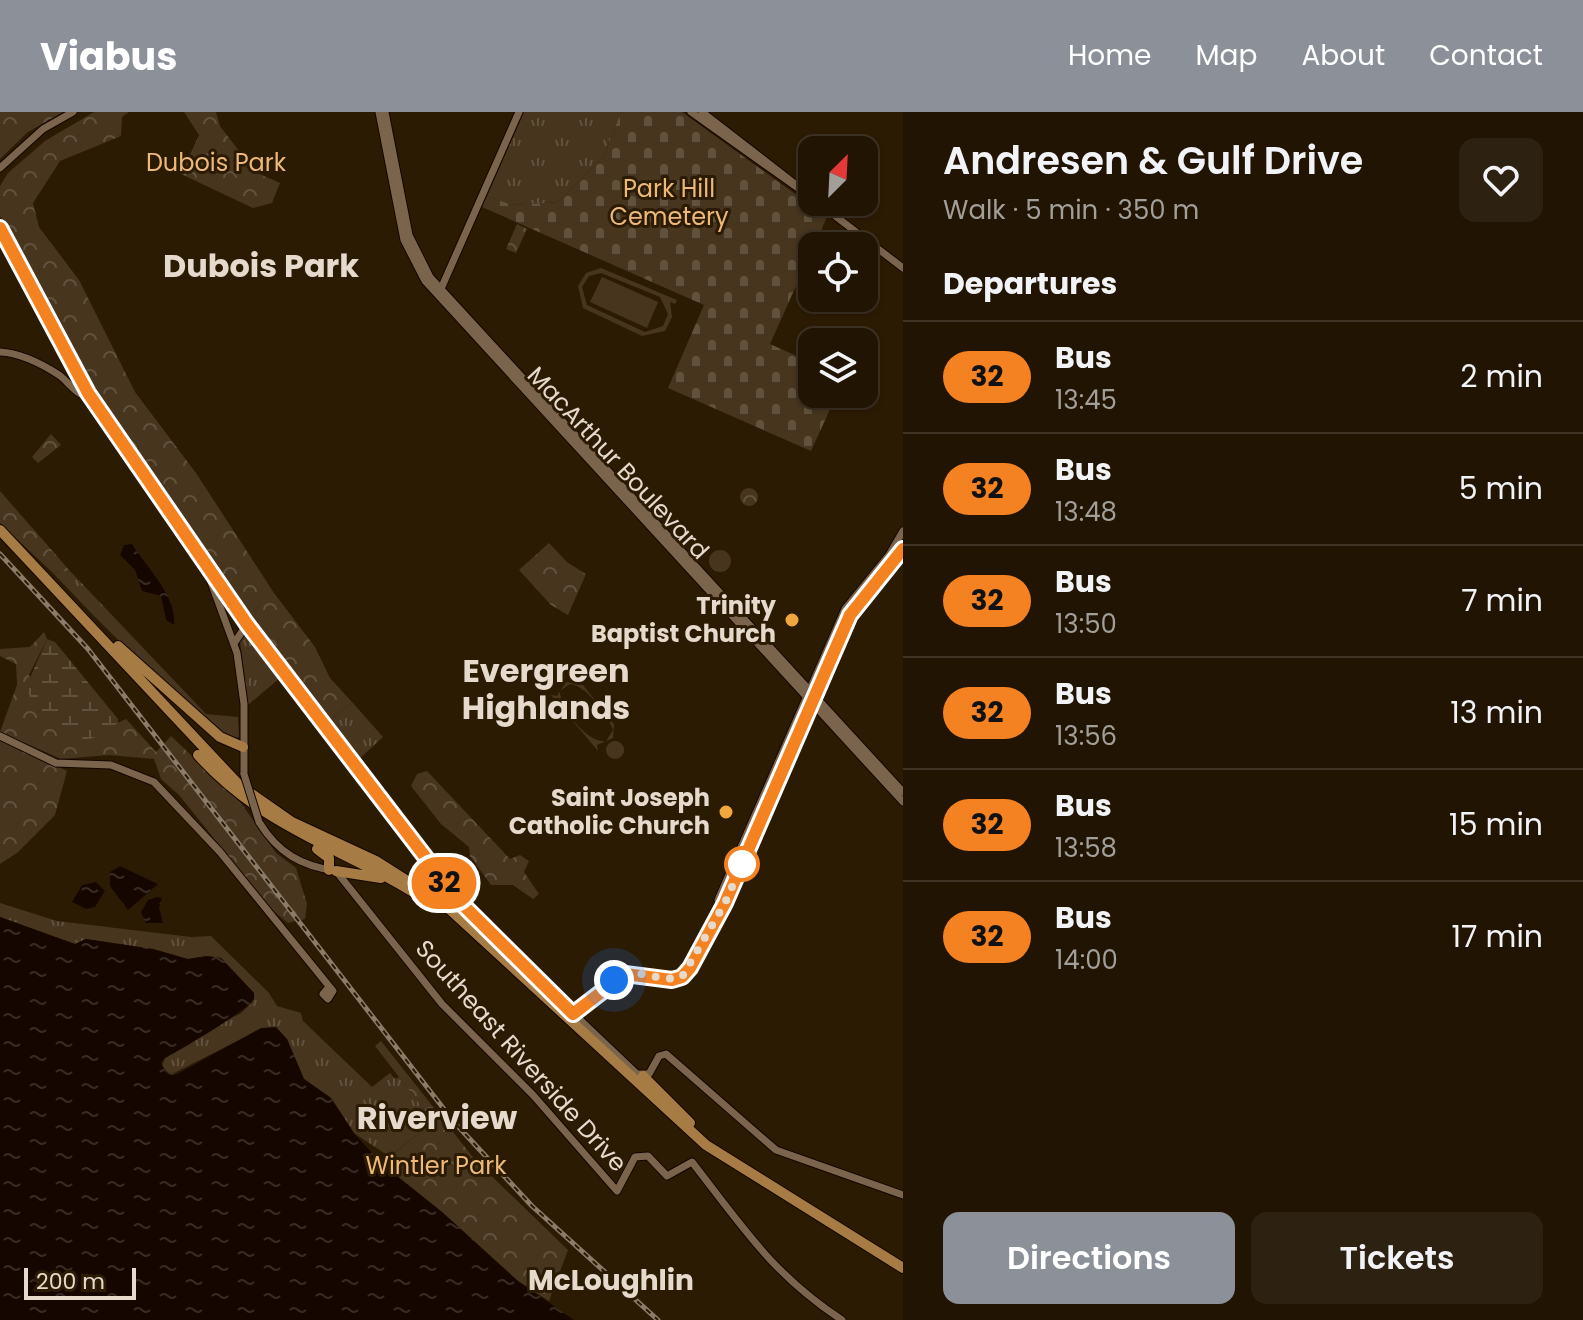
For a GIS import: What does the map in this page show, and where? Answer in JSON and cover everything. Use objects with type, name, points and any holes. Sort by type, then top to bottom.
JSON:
[{"type":"highway","points":[[0,530],[240,786],[283,817],[376,861],[445,905],[663,1108],[735,1166],[903,1268]]},
{"type":"highway","points":[[0,539],[214,773],[275,821],[325,853],[332,871],[346,878],[375,876],[433,905]]},
{"type":"highway","points":[[57,589],[211,730],[229,743],[243,747]]},
{"type":"highway","points":[[275,821],[379,872],[433,905],[504,964],[700,1148],[757,1187],[903,1275]]},
{"type":"highway","points":[[643,1076],[735,1166]]},
{"type":"street","points":[[1,168],[43,129],[73,112]]},
{"type":"street","name":"MacArthur Boulevard","points":[[379,112],[404,240],[415,265],[810,696],[903,802]]},
{"type":"street","name":"MacArthur Boulevard","points":[[385,112],[409,235],[420,263],[439,293]]},
{"type":"street","points":[[439,293],[519,112]]},
{"type":"street","points":[[691,112],[798,188]]},
{"type":"street","points":[[702,112],[798,184]]},
{"type":"street","points":[[835,216],[903,268]]},
{"type":"street","points":[[0,228],[90,396],[246,622],[459,901],[573,1014],[643,1076],[650,1073],[663,1053],[776,1150],[903,1195]]},
{"type":"street","points":[[0,352],[27,358],[60,376],[82,396],[90,396]]},
{"type":"street","points":[[573,1014],[625,974],[672,980],[682,977],[720,908],[718,900],[810,696],[845,609],[889,555],[903,531]]},
{"type":"street","points":[[810,696],[857,604],[903,549]]},
{"type":"street","points":[[204,563],[235,642],[244,704],[244,774],[248,797],[271,840],[290,857],[309,866],[332,871]]},
{"type":"street","points":[[229,628],[246,622]]},
{"type":"street","points":[[235,642],[246,622]]},
{"type":"street","name":"MacArthur Boulevard","points":[[810,696],[903,792]]},
{"type":"street","points":[[0,736],[61,765],[120,767],[154,782],[220,852],[328,988]]},
{"type":"street","name":"Southeast Riverside Drive","points":[[346,878],[442,1004],[519,1080],[617,1191],[635,1157],[648,1156],[667,1176],[692,1162],[773,1267],[801,1292],[842,1320]]},
{"type":"green space","points":[[0,112],[63,112],[28,132],[0,159]]},
{"type":"green space","points":[[94,112],[129,112],[122,117],[121,136],[60,161],[33,203],[39,227],[79,280],[135,392],[196,473],[274,593],[315,647],[330,678],[352,702],[327,722],[149,477],[81,374],[0,216],[0,186],[8,173],[45,141]]},
{"type":"green space","name":"Dubois Park","points":[[184,112],[216,112],[220,126],[255,172],[280,183],[272,203],[253,208],[181,174],[199,135]]},
{"type":"green space","points":[[524,112],[621,112],[604,156],[558,202],[512,205],[487,196]]},
{"type":"green space","name":"Park Hill Cemetery","points":[[621,112],[682,112],[798,196],[798,216],[827,217],[820,232],[798,232],[798,282],[770,344],[798,357],[798,408],[831,408],[811,451],[668,388],[704,305],[482,207],[487,196],[512,205],[558,202],[604,156]]},
{"type":"green space","points":[[517,224],[527,229],[516,253],[506,249]]},
{"type":"green space","points":[[601,268],[677,300],[675,304],[670,302],[672,317],[665,331],[642,336],[583,308],[578,286],[586,273]],"holes":[[[601,273],[660,297],[668,314],[663,326],[645,332],[587,305],[582,287],[589,276]]]},
{"type":"green space","points":[[602,277],[658,302],[647,328],[590,302]]},
{"type":"green space","points":[[51,434],[61,445],[38,463],[32,457]]},
{"type":"green space","points":[[745,488],[753,488],[758,497],[756,504],[745,506],[740,501],[740,493]]},
{"type":"green space","points":[[0,491],[70,571],[53,573],[0,523]]},
{"type":"green space","points":[[549,543],[568,563],[586,574],[568,615],[551,605],[519,570]]},
{"type":"green space","points":[[720,550],[728,553],[731,561],[728,569],[720,572],[712,569],[709,561],[712,553]]},
{"type":"green space","points":[[70,571],[206,714],[238,717],[239,737],[231,739],[161,681],[53,573]]},
{"type":"green space","points":[[44,632],[47,639],[29,675],[44,714],[70,734],[109,727],[126,719],[156,752],[171,736],[241,803],[276,853],[296,868],[307,904],[305,919],[288,923],[271,909],[179,795],[161,779],[154,759],[109,755],[61,759],[0,732],[17,685],[16,664],[0,656],[0,649],[30,647]]},
{"type":"green space","points":[[247,632],[281,677],[248,705],[240,641]]},
{"type":"green space","points":[[47,639],[55,642],[118,719],[118,723],[94,738],[85,739],[59,727],[41,711],[26,687]]},
{"type":"green space","points":[[566,682],[583,685],[614,724],[613,738],[597,745],[598,751],[551,695],[557,696],[560,691]],"holes":[[[570,684],[589,695],[606,717],[613,730],[606,741],[599,741],[584,731],[564,707],[560,691]]]},
{"type":"green space","points":[[352,702],[383,737],[357,761],[327,722]]},
{"type":"green space","points":[[0,739],[67,771],[55,815],[17,853],[0,864]]},
{"type":"green space","points":[[615,741],[624,750],[615,759],[606,750]]},
{"type":"green space","points":[[427,771],[510,859],[520,855],[529,861],[524,872],[539,894],[533,899],[513,885],[491,885],[470,856],[469,847],[441,824],[411,786],[417,774]]},
{"type":"green space","points":[[426,866],[472,920],[410,877]]},
{"type":"green space","points":[[0,903],[57,921],[191,937],[211,936],[269,993],[277,1006],[301,1013],[303,1021],[372,1087],[390,1073],[395,1079],[399,1077],[433,1121],[390,1157],[354,1133],[331,1098],[304,1079],[287,1039],[254,1034],[170,1075],[162,1066],[165,1058],[218,1023],[240,1014],[252,1003],[254,993],[221,958],[207,956],[188,959],[153,949],[86,939],[75,944],[0,917]]},
{"type":"green space","name":"Wintler Park","points":[[381,1041],[476,1161],[568,1250],[549,1301],[518,1281],[442,1212],[382,1164],[433,1121],[375,1046]]},
{"type":"water","points":[[132,544],[166,593],[174,614],[174,625],[166,620],[161,596],[142,591],[135,570],[120,555],[124,545]]},
{"type":"water","points":[[120,866],[158,884],[128,910],[110,886],[110,872]]},
{"type":"water","points":[[96,882],[105,891],[95,907],[86,909],[72,902],[82,885]]},
{"type":"water","points":[[162,898],[159,908],[163,923],[146,923],[141,912],[148,900]]},
{"type":"water","points":[[0,917],[75,944],[86,939],[153,949],[188,959],[207,956],[221,958],[254,993],[254,999],[227,1021],[165,1058],[161,1063],[166,1072],[177,1074],[261,1028],[276,1027],[287,1039],[304,1079],[331,1098],[354,1133],[382,1164],[442,1212],[518,1281],[574,1320],[0,1320]]},
{"type":"railway","points":[[0,554],[88,649],[454,1122],[532,1206],[658,1320]]},
{"type":"bus line","name":"32","points":[[0,228],[68,361],[247,624],[474,919],[573,1014],[625,974],[643,973],[672,980],[682,977],[690,968],[725,903],[850,615],[903,549]]},
{"type":"place","name":"Trinity Baptist Church","points":[[792,620]]},
{"type":"place","name":"Saint Joseph Catholic Church","points":[[726,812]]},
{"type":"district","name":"Dubois Park","points":[[261,266]]},
{"type":"district","name":"Evergreen Highlands","points":[[546,690]]},
{"type":"district","name":"Riverview","points":[[437,1118]]},
{"type":"district","name":"McLoughlin","points":[[611,1280]]},
{"type":"route","points":[[614,980],[632,972],[672,980],[682,977],[725,903],[742,864]]}]
